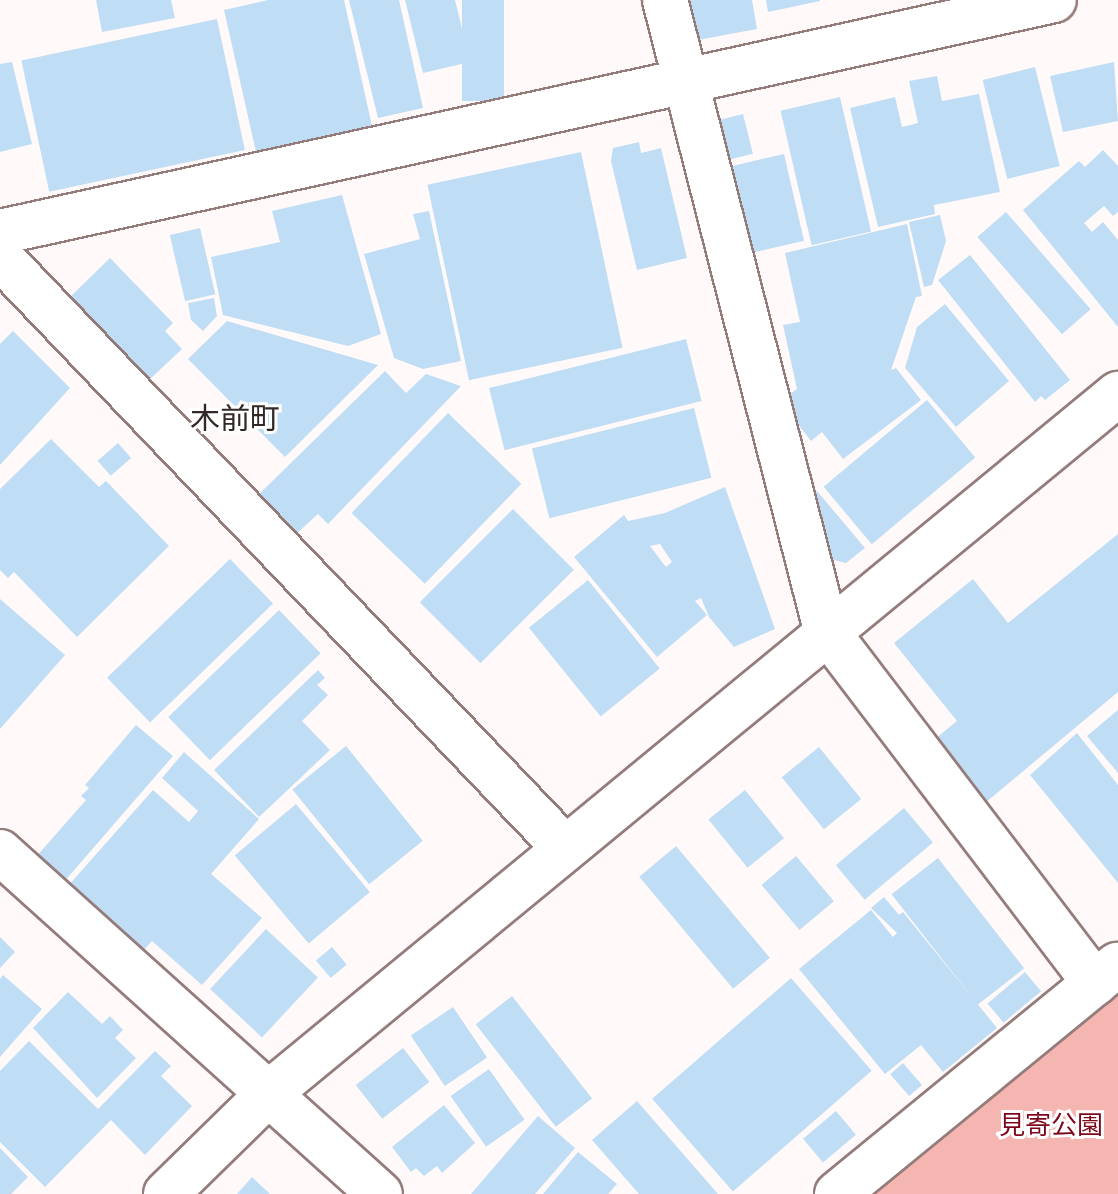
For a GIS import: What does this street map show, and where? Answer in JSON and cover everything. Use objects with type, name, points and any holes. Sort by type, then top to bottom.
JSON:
[{"type":"street","points":[[665,0],[826,630],[1106,974],[837,1194]]},
{"type":"street","points":[[0,232],[1054,0]]},
{"type":"street","points":[[0,257],[564,847]]},
{"type":"street","points":[[166,1194],[269,1093],[826,630],[1118,394]]},
{"type":"street","points":[[0,852],[380,1194]]},
{"type":"green space","name":"見寄公園","points":[[1118,984],[1118,1194],[863,1194]]},
{"type":"building","points":[[96,0],[171,0],[175,18],[102,32]]},
{"type":"building","points":[[268,0],[344,0],[372,126],[256,152],[224,10]]},
{"type":"building","points":[[349,0],[399,0],[423,108],[378,118]]},
{"type":"building","points":[[405,0],[455,0],[470,62],[423,73]]},
{"type":"building","points":[[462,0],[504,0],[504,101],[462,101]]},
{"type":"building","points":[[690,0],[752,0],[757,29],[698,40]]},
{"type":"building","points":[[766,0],[820,0],[820,1],[768,12]]},
{"type":"building","points":[[217,19],[245,150],[49,192],[21,61]]},
{"type":"building","points":[[12,62],[32,144],[0,152],[0,64]]},
{"type":"building","points":[[1114,62],[1118,121],[1063,132],[1050,76]]},
{"type":"building","points":[[1035,67],[1060,166],[1007,179],[983,80]]},
{"type":"building","points":[[937,76],[942,101],[979,94],[1000,192],[934,205],[935,214],[878,227],[850,108],[895,97],[902,127],[918,123],[909,81]]},
{"type":"building","points":[[840,97],[871,231],[812,245],[781,111]]},
{"type":"building","points":[[743,114],[753,154],[727,160],[717,121]]},
{"type":"building","points":[[639,142],[641,153],[661,148],[687,258],[637,270],[611,161],[613,148]]},
{"type":"building","points":[[1103,150],[1118,166],[1118,212],[1113,216],[1104,206],[1084,223],[1092,232],[1103,222],[1118,240],[1118,327],[1023,210],[1079,161],[1085,167]]},
{"type":"building","points":[[581,152],[623,348],[469,380],[427,185]]},
{"type":"building","points":[[784,154],[804,241],[751,253],[731,166]]},
{"type":"building","points":[[342,195],[381,334],[348,346],[223,315],[211,257],[280,242],[272,211]]},
{"type":"building","points":[[429,211],[461,361],[423,369],[394,358],[364,254],[420,239],[413,214]]},
{"type":"building","points":[[1006,212],[1091,309],[1062,334],[977,237]]},
{"type":"building","points":[[940,215],[946,241],[932,285],[924,287],[909,222]]},
{"type":"building","points":[[907,224],[922,296],[916,297],[891,370],[896,368],[921,400],[843,459],[822,432],[811,441],[780,401],[797,389],[783,325],[800,322],[785,253]]},
{"type":"building","points":[[200,228],[215,294],[185,301],[170,235]]},
{"type":"building","points":[[970,255],[1070,380],[1045,400],[1041,396],[1035,402],[938,280]]},
{"type":"building","points":[[110,258],[173,323],[165,331],[182,349],[149,380],[70,297]]},
{"type":"building","points":[[214,298],[217,316],[203,331],[191,320],[188,303]]},
{"type":"building","points":[[945,304],[1009,381],[956,427],[905,368],[917,327]]},
{"type":"building","points":[[227,321],[378,365],[285,457],[188,359]]},
{"type":"building","points":[[13,331],[70,388],[0,465],[0,344]]},
{"type":"building","points":[[686,339],[701,401],[505,450],[489,388]]},
{"type":"building","points":[[385,371],[406,393],[426,374],[461,386],[328,524],[318,514],[294,536],[255,498]]},
{"type":"building","points":[[927,400],[975,457],[872,544],[824,487]]},
{"type":"building","points":[[694,408],[711,478],[549,518],[532,448]]},
{"type":"building","points":[[448,413],[521,484],[425,584],[351,513]]},
{"type":"building","points":[[51,439],[99,487],[106,481],[169,546],[77,637],[14,572],[8,578],[0,570],[0,489]]},
{"type":"building","points":[[118,443],[131,458],[111,476],[98,461]]},
{"type":"building","points":[[725,487],[775,629],[734,647],[709,617],[701,598],[695,601],[707,615],[657,657],[574,557],[624,515],[628,521],[665,513]],"holes":[[[660,544],[672,562],[666,567],[650,546]]]},
{"type":"building","points":[[817,491],[865,548],[846,563],[818,556],[805,501]]},
{"type":"building","points":[[513,509],[574,570],[480,663],[420,602]]},
{"type":"building","points":[[1118,534],[1118,692],[985,803],[935,739],[957,721],[894,643],[973,579],[1008,623]]},
{"type":"building","points":[[230,559],[273,604],[150,722],[107,678]]},
{"type":"building","points":[[588,580],[660,669],[601,716],[529,628]]},
{"type":"building","points":[[0,599],[65,655],[0,729]]},
{"type":"building","points":[[279,610],[321,653],[210,760],[168,717]]},
{"type":"building","points":[[318,670],[325,678],[317,685],[328,695],[302,721],[330,750],[259,817],[214,770]]},
{"type":"building","points":[[1118,710],[1118,773],[1087,736]]},
{"type":"building","points":[[136,725],[173,756],[63,883],[35,858],[86,800],[81,796],[89,788],[85,785]]},
{"type":"building","points":[[1077,733],[1118,785],[1118,883],[1030,775]]},
{"type":"building","points":[[346,746],[423,841],[369,884],[292,789]]},
{"type":"building","points":[[819,747],[861,799],[824,829],[782,777]]},
{"type":"building","points":[[184,752],[259,819],[211,874],[262,918],[202,985],[152,941],[141,953],[67,887],[153,790],[189,822],[198,811],[162,778]]},
{"type":"building","points":[[745,790],[784,838],[747,868],[708,820]]},
{"type":"building","points":[[296,804],[370,892],[309,944],[235,855]]},
{"type":"building","points":[[904,808],[933,842],[865,900],[836,865]]},
{"type":"building","points":[[676,846],[770,958],[733,989],[639,877]]},
{"type":"building","points":[[796,856],[834,901],[799,930],[762,885]]},
{"type":"building","points":[[938,858],[1024,968],[978,1005],[892,894]]},
{"type":"building","points":[[884,897],[899,915],[903,912],[997,1028],[943,1072],[921,1045],[885,1074],[799,969],[871,910],[893,937],[897,933],[871,908]]},
{"type":"building","points":[[266,929],[318,977],[262,1037],[210,989]]},
{"type":"building","points":[[0,937],[15,952],[0,968]]},
{"type":"building","points":[[332,947],[347,965],[331,978],[316,960]]},
{"type":"building","points":[[1025,972],[1041,991],[1004,1023],[987,1003]]},
{"type":"building","points":[[3,975],[42,1009],[0,1057],[0,979]]},
{"type":"building","points":[[791,978],[872,1071],[733,1192],[652,1099]]},
{"type":"building","points":[[68,992],[102,1024],[110,1016],[123,1030],[115,1038],[136,1058],[97,1098],[33,1028]]},
{"type":"building","points":[[512,996],[592,1098],[556,1127],[476,1024]]},
{"type":"building","points":[[453,1007],[487,1058],[445,1086],[411,1036]]},
{"type":"building","points":[[29,1041],[98,1109],[155,1051],[171,1066],[161,1076],[192,1106],[145,1155],[111,1120],[45,1187],[0,1142],[0,1071]]},
{"type":"building","points":[[403,1048],[429,1082],[382,1119],[356,1085]]},
{"type":"building","points":[[903,1063],[922,1085],[909,1096],[890,1074]]},
{"type":"building","points":[[489,1069],[525,1120],[486,1147],[450,1096]]},
{"type":"building","points":[[637,1101],[718,1194],[639,1194],[592,1140]]},
{"type":"building","points":[[444,1105],[475,1143],[442,1173],[437,1166],[424,1176],[416,1168],[411,1172],[392,1147]]},
{"type":"building","points":[[836,1111],[856,1135],[823,1162],[803,1139]]},
{"type":"building","points":[[538,1116],[575,1148],[535,1194],[471,1194]]},
{"type":"building","points":[[0,1148],[28,1177],[11,1194],[0,1194]]},
{"type":"building","points":[[578,1152],[617,1184],[608,1194],[543,1194]]},
{"type":"building","points":[[252,1177],[270,1194],[237,1194]]},
{"type":"district","name":"木前町","points":[[235,419]]}]
